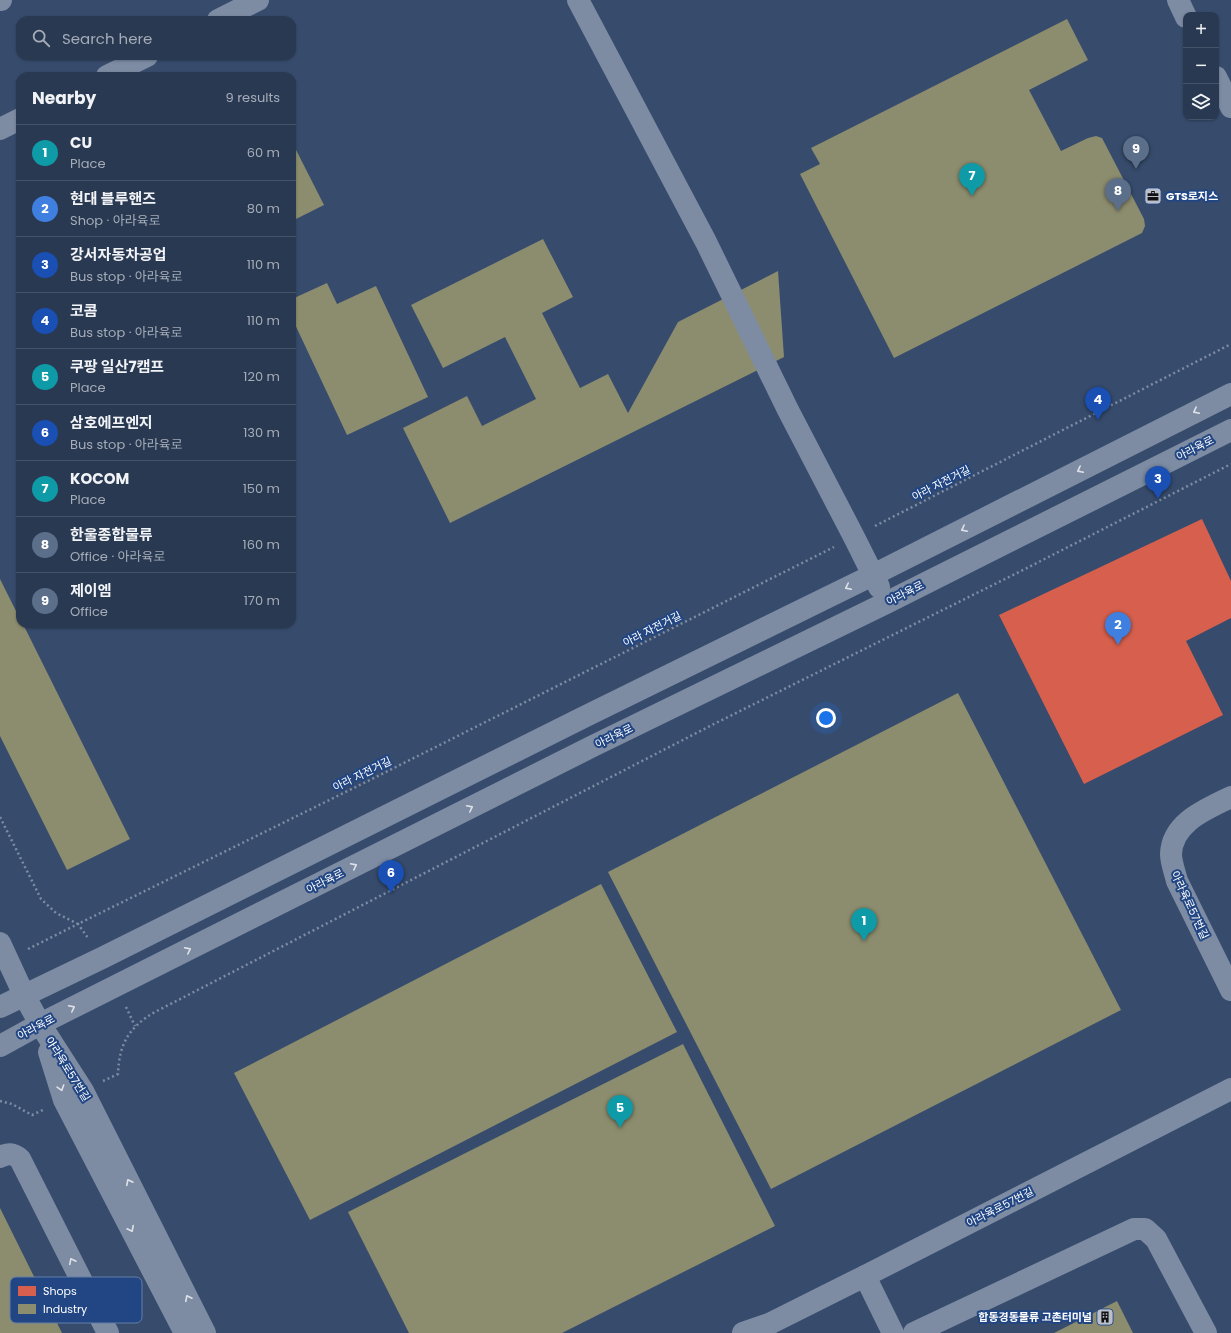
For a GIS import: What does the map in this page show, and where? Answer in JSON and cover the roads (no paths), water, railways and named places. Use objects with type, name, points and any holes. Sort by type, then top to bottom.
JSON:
[{"type":"street","points":[[226,16],[258,0]]},
{"type":"street","points":[[578,0],[706,242],[788,410],[854,537],[886,603]]},
{"type":"street","points":[[1178,0],[1184,12]]},
{"type":"street","points":[[115,72],[138,60]]},
{"type":"street","points":[[1219,83],[1231,107]]},
{"type":"street","points":[[0,129],[16,121]]},
{"type":"street","points":[[0,1007],[102,958],[584,717],[873,575],[1231,394]]},
{"type":"street","name":"아라육로","points":[[0,1046],[40,1024],[593,746],[886,603],[1231,430]]},
{"type":"street","name":"아라육로57번길","points":[[1231,797],[1190,819],[1180,829],[1174,840],[1171,853],[1172,864],[1177,881],[1231,990]]},
{"type":"street","points":[[0,943],[24,995],[40,1024]]},
{"type":"street","name":"아라육로57번길","points":[[40,1024],[64,1100],[185,1333]]},
{"type":"street","name":"아라육로57번길","points":[[40,1024],[84,1091],[205,1333]]},
{"type":"street","name":"아라육로57번길","points":[[743,1333],[762,1328],[1231,1089]]},
{"type":"street","points":[[0,1157],[6,1154],[11,1154],[20,1159],[80,1277]]},
{"type":"street","points":[[914,1333],[1134,1229],[1145,1229],[1156,1239],[1206,1333]]},
{"type":"street","points":[[865,1276],[893,1333]]},
{"type":"street","points":[[103,1323],[108,1333]]},
{"type":"place","name":"제이엠","points":[[1136,169]]},
{"type":"place","name":"KOCOM","points":[[972,196]]},
{"type":"place","name":"GTS로지스","points":[[1153,196]]},
{"type":"place","name":"한울종합물류","points":[[1118,211]]},
{"type":"place","name":"코콤","points":[[1098,420]]},
{"type":"place","name":"강서자동차공업","points":[[1158,499]]},
{"type":"place","name":"현대 블루핸즈","points":[[1118,645]]},
{"type":"place","name":"삼호에프엔지","points":[[391,893]]},
{"type":"place","name":"CU","points":[[864,941]]},
{"type":"place","name":"쿠팡 일산7캠프","points":[[620,1128]]},
{"type":"place","name":"합동경동물류 고촌터미널","points":[[1105,1317]]}]
